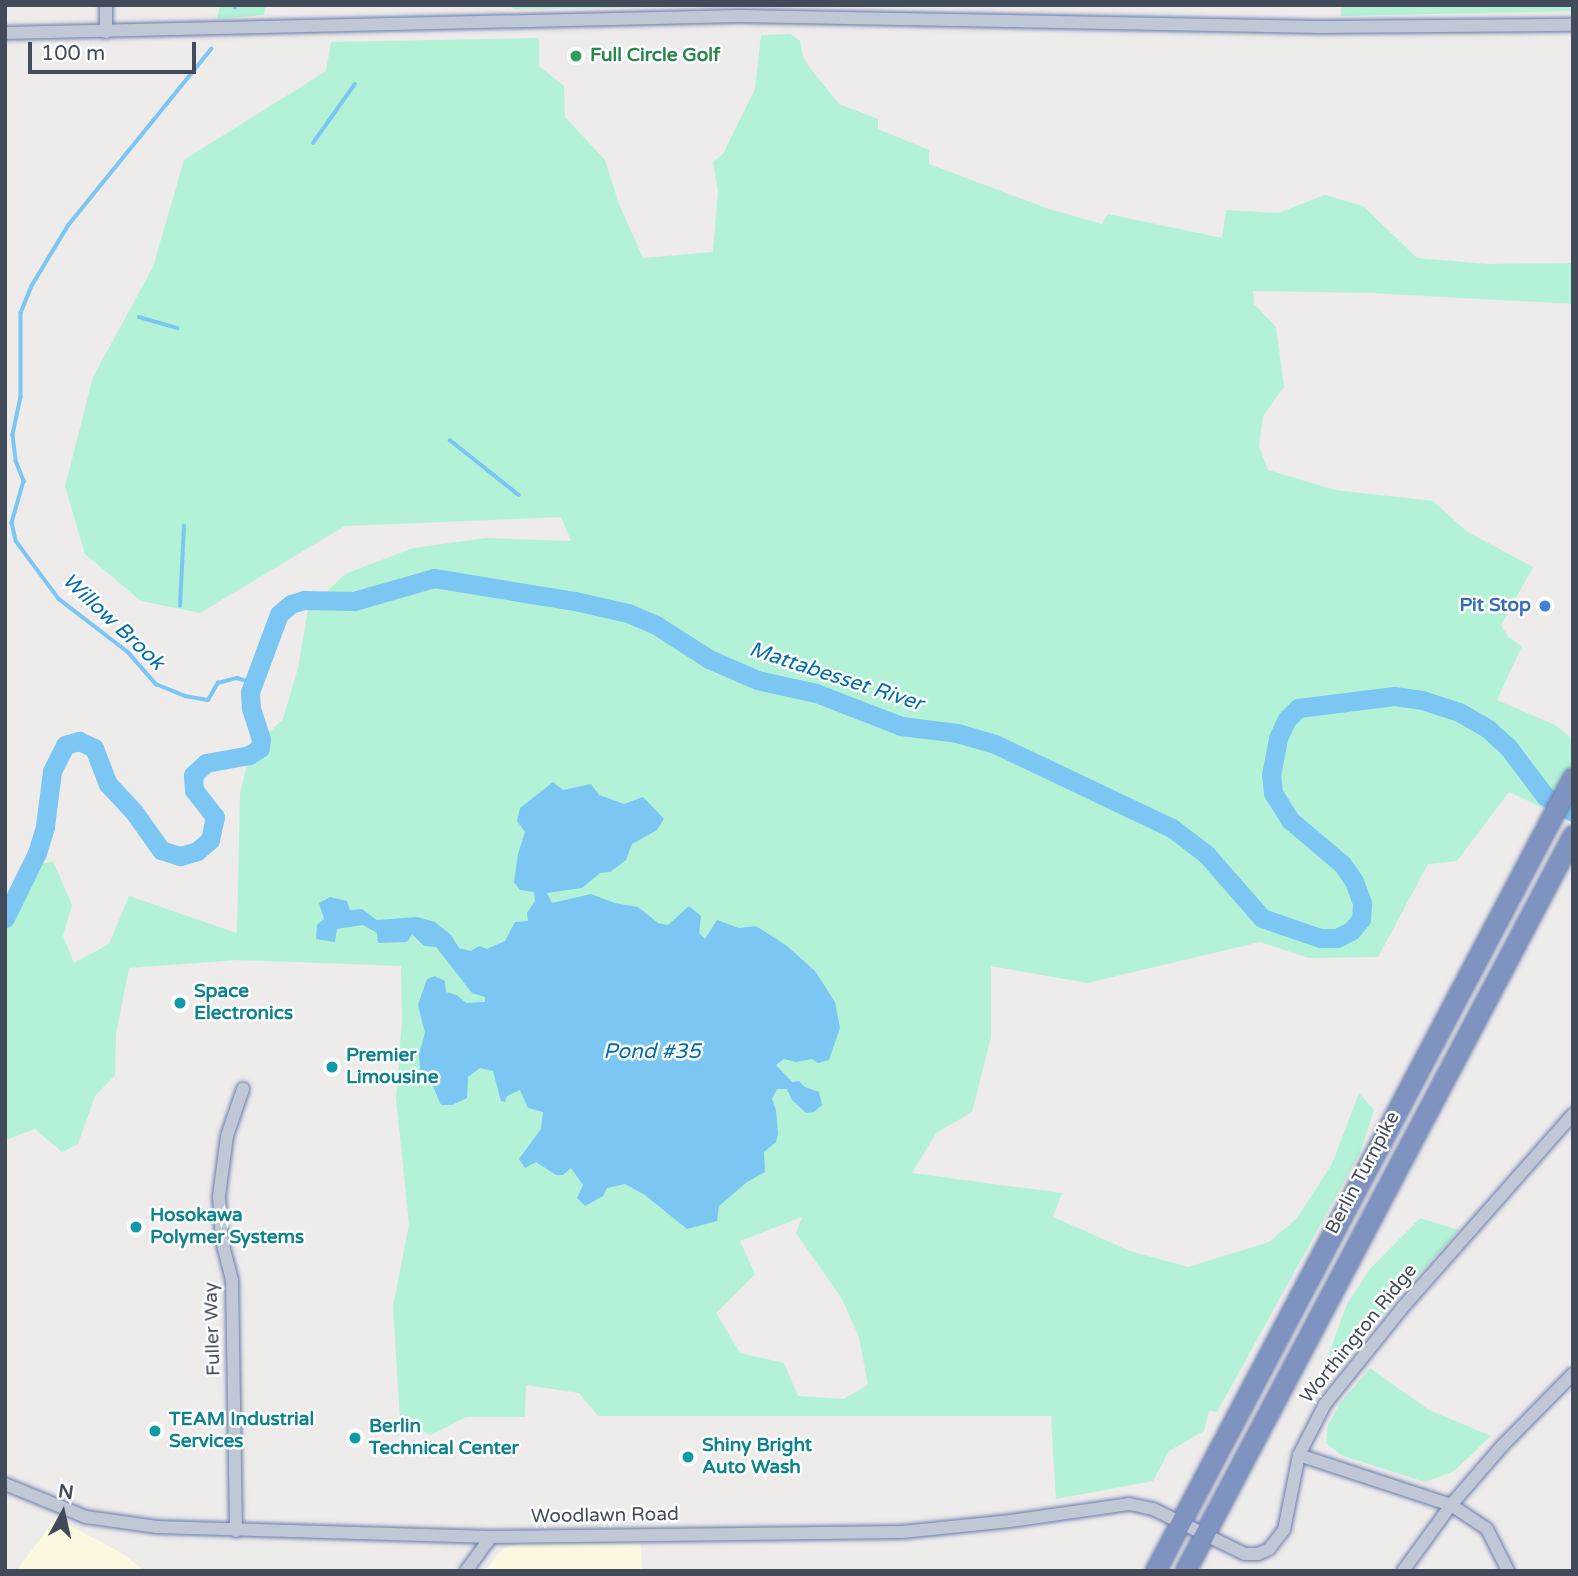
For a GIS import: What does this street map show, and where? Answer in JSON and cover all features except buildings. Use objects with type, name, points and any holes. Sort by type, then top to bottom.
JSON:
[{"type":"highway","name":"Berlin Turnpike","points":[[1155,1571],[1573,777]]},
{"type":"highway","name":"Berlin Turnpike","points":[[1185,1571],[1573,835]]},
{"type":"street","points":[[106,5],[106,32]]},
{"type":"street","points":[[5,33],[740,16],[1319,27],[1573,25]]},
{"type":"street","name":"Fuller Way","points":[[236,1531],[232,1280],[222,1241],[219,1196],[227,1136],[243,1089]]},
{"type":"street","name":"Worthington Ridge","points":[[1204,1534],[1245,1554],[1269,1549],[1284,1530],[1299,1455],[1314,1420],[1350,1371],[1573,1114]]},
{"type":"street","points":[[1404,1571],[1451,1505],[1503,1445],[1573,1374]]},
{"type":"street","points":[[1299,1455],[1451,1505],[1487,1529],[1508,1571]]},
{"type":"street","name":"Woodlawn Road","points":[[5,1484],[86,1517],[157,1527],[236,1531],[491,1536],[902,1532],[1010,1521],[1129,1504],[1153,1509],[1204,1534]]},
{"type":"street","points":[[466,1571],[491,1536]]},
{"type":"shaded area","points":[[56,1518],[123,1554],[145,1571],[16,1571]]},
{"type":"shaded area","points":[[520,1543],[641,1543],[642,1571],[485,1571],[503,1548]]},
{"type":"green space","points":[[220,5],[266,5],[264,15],[217,19]]},
{"type":"green space","points":[[512,5],[828,5],[513,9]]},
{"type":"green space","points":[[1341,5],[1573,5],[1573,11],[1341,16]]},
{"type":"green space","points":[[790,34],[800,41],[803,56],[810,68],[839,104],[878,119],[878,129],[929,150],[929,164],[1049,209],[1102,224],[1108,214],[1222,238],[1226,210],[1278,213],[1325,195],[1363,206],[1417,258],[1487,264],[1573,263],[1573,304],[1371,293],[1253,291],[1254,304],[1276,327],[1284,387],[1263,416],[1259,446],[1268,470],[1335,490],[1433,501],[1466,531],[1533,567],[1501,625],[1509,638],[1522,646],[1497,700],[1555,725],[1573,739],[1573,761],[1545,809],[1509,792],[1457,861],[1428,864],[1378,957],[1309,958],[1260,942],[1087,983],[991,966],[991,1037],[972,1112],[936,1133],[912,1173],[1062,1193],[1053,1217],[1130,1251],[1188,1267],[1269,1242],[1297,1218],[1332,1164],[1359,1093],[1374,1110],[1360,1153],[1217,1412],[1209,1411],[1204,1431],[1169,1451],[1153,1481],[1056,1499],[1051,1416],[598,1416],[579,1393],[526,1385],[525,1417],[466,1417],[431,1435],[400,1419],[393,1307],[409,1224],[396,1098],[402,1020],[401,966],[237,960],[129,968],[116,1034],[115,1075],[95,1096],[78,1144],[62,1152],[35,1129],[5,1140],[5,916],[35,866],[53,861],[72,905],[63,936],[74,963],[109,944],[129,896],[237,933],[240,793],[251,750],[283,719],[298,668],[308,610],[345,574],[413,548],[486,538],[571,541],[561,517],[345,526],[200,613],[141,601],[85,554],[65,486],[93,377],[153,267],[184,160],[326,71],[331,42],[539,38],[539,66],[564,86],[565,117],[605,160],[619,204],[643,258],[713,252],[718,191],[713,162],[723,154],[755,89],[761,35]],"holes":[[[802,1217],[796,1233],[842,1299],[859,1337],[868,1385],[843,1399],[798,1396],[784,1363],[740,1353],[716,1313],[755,1274],[740,1241]]]},
{"type":"green space","points":[[1420,1218],[1459,1230],[1354,1345],[1328,1356],[1347,1304],[1370,1269]]},
{"type":"green space","points":[[1370,1368],[1429,1410],[1491,1436],[1454,1471],[1425,1482],[1341,1455],[1326,1443],[1328,1425],[1341,1402]]},
{"type":"water","name":"Pond #35","points":[[553,782],[563,790],[591,784],[599,795],[624,804],[643,797],[664,819],[657,830],[632,844],[626,860],[610,872],[600,873],[582,888],[547,893],[552,903],[591,894],[615,903],[638,907],[658,923],[668,925],[689,906],[701,916],[699,933],[705,939],[717,920],[739,928],[756,926],[787,946],[815,971],[835,1002],[840,1028],[829,1060],[818,1063],[812,1059],[796,1062],[784,1059],[776,1065],[792,1082],[799,1081],[805,1087],[819,1092],[822,1105],[814,1112],[806,1113],[792,1100],[787,1089],[777,1089],[772,1099],[778,1134],[776,1142],[764,1152],[765,1172],[747,1182],[719,1206],[717,1221],[687,1229],[645,1195],[625,1184],[607,1188],[603,1196],[585,1206],[577,1198],[583,1185],[571,1168],[563,1175],[556,1175],[536,1162],[525,1168],[519,1159],[541,1129],[543,1112],[528,1108],[520,1090],[507,1096],[505,1102],[501,1101],[493,1071],[480,1068],[468,1077],[467,1098],[452,1105],[441,1105],[429,1077],[420,1069],[419,1054],[425,1033],[418,1005],[427,979],[435,976],[445,981],[446,992],[457,995],[466,1003],[485,1002],[485,997],[472,993],[436,947],[424,946],[412,934],[407,942],[378,943],[377,933],[363,925],[337,929],[335,942],[316,939],[317,925],[324,919],[319,903],[330,897],[347,901],[350,910],[362,909],[377,920],[417,917],[435,922],[451,935],[459,948],[471,951],[479,946],[487,949],[505,941],[515,922],[528,921],[527,913],[535,901],[534,892],[520,890],[514,882],[518,854],[525,832],[517,821],[520,808]]},
{"type":"waterway","name":"Willow Brook","points":[[212,49],[69,225],[32,286],[21,313],[21,397],[13,435],[16,461],[24,481],[12,523],[16,541],[59,599],[128,652],[156,684],[185,696],[208,700],[218,683],[237,678],[253,683]]},
{"type":"waterway","points":[[313,143],[355,84]]},
{"type":"waterway","points":[[139,317],[177,328]]},
{"type":"waterway","points":[[450,440],[519,495]]},
{"type":"waterway","points":[[180,606],[184,526]]},
{"type":"waterway","name":"Mattabesset River","points":[[5,918],[37,853],[45,826],[52,771],[65,745],[79,741],[94,748],[108,784],[134,812],[161,850],[180,856],[197,851],[210,840],[215,817],[194,790],[193,775],[206,763],[249,755],[260,748],[261,739],[251,708],[250,692],[279,614],[291,604],[304,600],[354,601],[434,578],[575,601],[628,613],[656,625],[709,659],[757,680],[816,693],[901,726],[957,733],[995,744],[1172,828],[1206,854],[1262,918],[1320,938],[1337,938],[1351,931],[1361,919],[1362,903],[1354,881],[1342,864],[1290,820],[1273,793],[1271,775],[1278,738],[1287,719],[1298,708],[1394,696],[1422,700],[1459,712],[1488,729],[1508,747],[1545,796],[1573,812]]},
{"type":"place","name":"Full Circle Golf","points":[[576,56]]},
{"type":"place","name":"Pit Stop","points":[[1545,606]]},
{"type":"place","name":"Space Electronics","points":[[180,1003]]},
{"type":"place","name":"Premier Limousine","points":[[332,1067]]},
{"type":"place","name":"Hosokawa Polymer Systems","points":[[136,1227]]},
{"type":"place","name":"TEAM Industrial Services","points":[[155,1431]]},
{"type":"place","name":"Berlin Technical Center","points":[[355,1438]]},
{"type":"place","name":"Shiny Bright Auto Wash","points":[[688,1457]]}]
